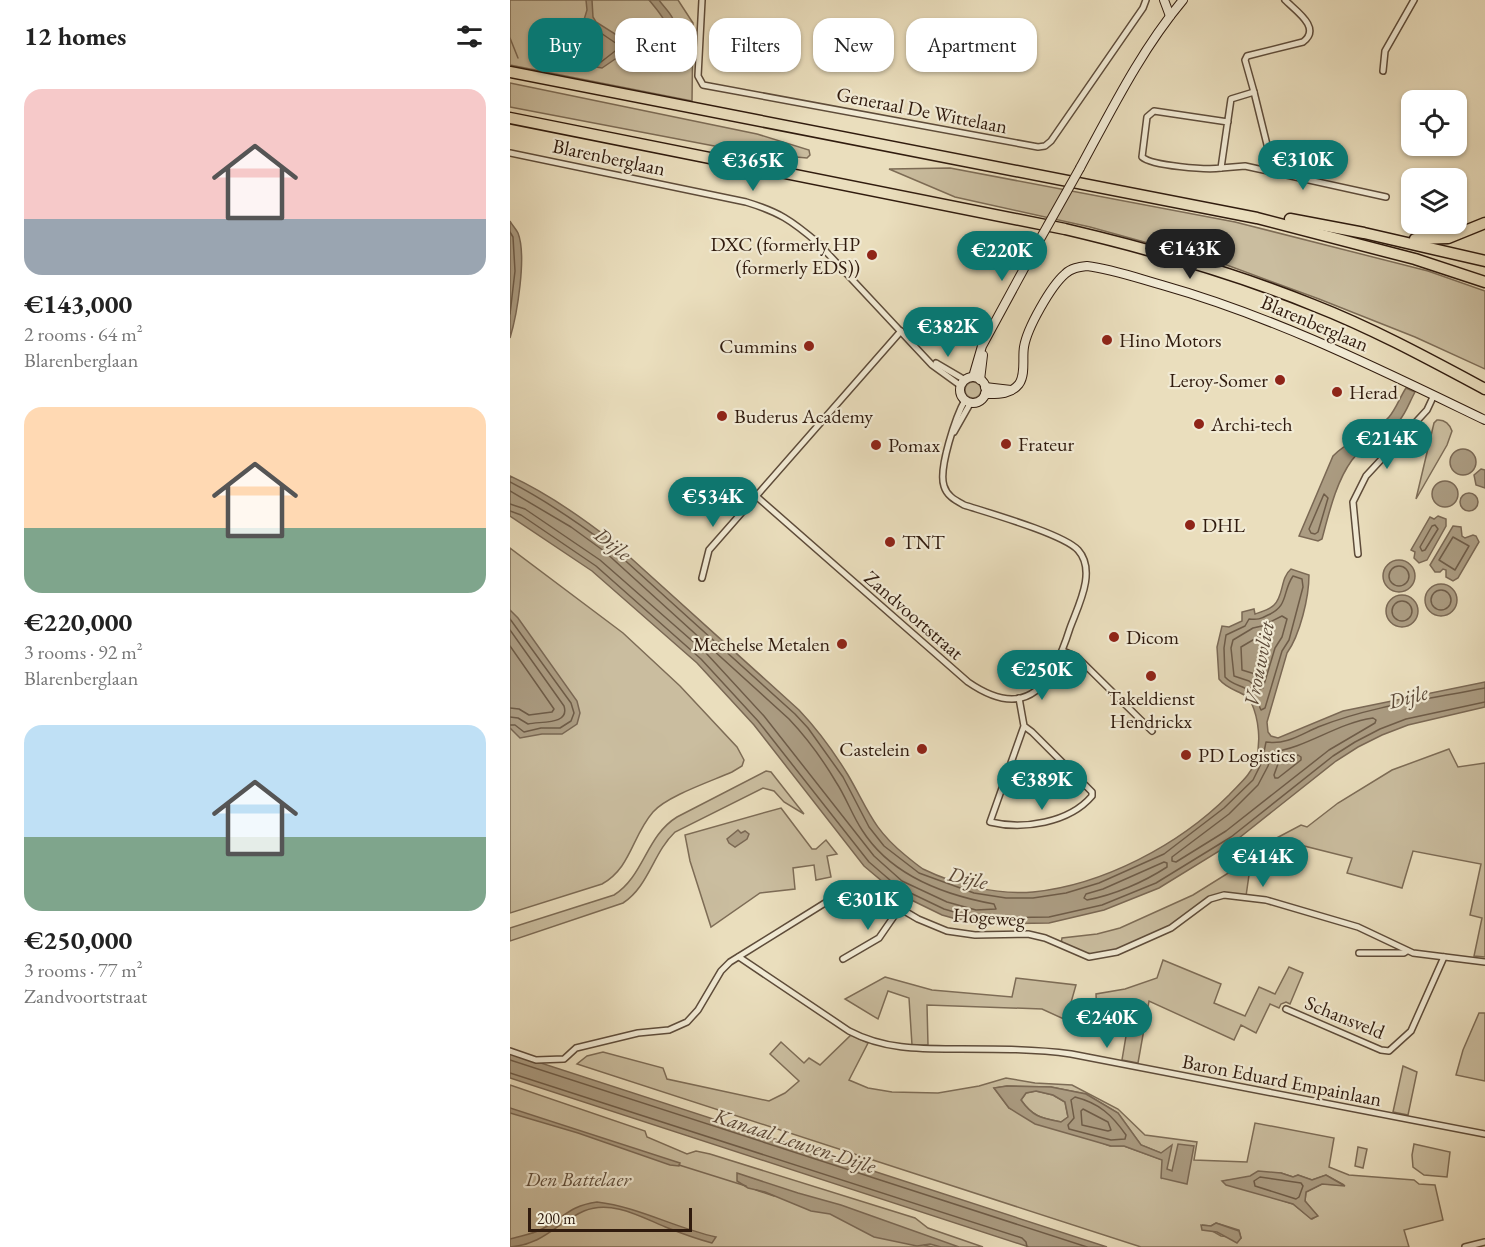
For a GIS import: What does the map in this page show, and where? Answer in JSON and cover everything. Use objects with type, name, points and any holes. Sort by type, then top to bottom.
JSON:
[{"type":"highway","points":[[510,72],[1257,218],[1415,259],[1485,282]]},
{"type":"highway","points":[[510,118],[1065,229],[1146,248],[1232,274],[1315,305],[1485,389]]},
{"type":"highway","points":[[1257,218],[1276,216],[1364,233],[1485,261]]},
{"type":"highway","points":[[1295,220],[1300,216],[1401,238],[1427,240],[1448,238],[1485,223]]},
{"type":"street","name":"Generaal De Wittelaan","points":[[702,0],[698,76],[703,85],[1038,147],[1045,146],[1052,141],[1137,17],[1146,0]]},
{"type":"street","points":[[1164,0],[1170,16]]},
{"type":"street","points":[[975,384],[961,394],[968,401],[978,401],[975,384],[987,336],[1123,90],[1170,16],[1183,0]]},
{"type":"street","points":[[1274,173],[1245,60],[1247,56],[1303,42],[1309,38],[1311,31],[1309,25],[1286,0]]},
{"type":"street","points":[[1383,71],[1385,51],[1414,0]]},
{"type":"street","points":[[1221,168],[1231,99],[1254,92]]},
{"type":"street","points":[[1228,122],[1154,111],[1147,117],[1142,157],[1148,161],[1204,170],[1239,166],[1386,196]]},
{"type":"street","name":"Blarenberglaan","points":[[510,153],[746,202],[774,211],[798,226],[818,243],[927,357],[975,384],[1002,394],[1011,390],[1022,379],[1026,337],[1037,314],[1064,275],[1073,269],[1087,266],[1193,294],[1282,325],[1355,356],[1485,420]]},
{"type":"street","points":[[702,578],[709,550],[901,331]]},
{"type":"street","points":[[1358,554],[1353,502],[1366,476],[1427,410],[1434,395]]},
{"type":"street","points":[[968,401],[953,433],[945,458],[942,477],[947,493],[954,500],[1072,544],[1083,557],[1086,569],[1085,582],[1063,651],[1054,671],[1032,694],[1019,698],[1024,726],[990,822],[1002,825],[1048,822],[1084,806],[1092,796],[1092,792],[1024,726]]},
{"type":"street","name":"Zandvoortstraat","points":[[756,496],[968,682],[996,697],[1019,698]]},
{"type":"street","points":[[1063,651],[1077,657],[1152,731]]},
{"type":"street","name":"Hogeweg","points":[[510,1051],[536,1060],[564,1059],[576,1048],[638,1033],[669,1030],[687,1022],[698,1010],[725,966],[831,898],[852,888],[867,889],[899,909],[947,930],[975,935],[1028,934],[1045,938],[1081,956],[1096,957],[1124,949],[1171,928],[1205,902],[1224,895],[1266,900],[1363,928],[1407,951],[1485,962]]},
{"type":"street","points":[[843,959],[879,938],[899,909]]},
{"type":"street","name":"Hogeweg","points":[[1359,953],[1404,953],[1407,951]]},
{"type":"street","name":"Baron Eduard Empainlaan","points":[[739,957],[849,1031],[866,1040],[888,1046],[916,1049],[1052,1051],[1485,1134]]},
{"type":"street","name":"Schansveld","points":[[1286,1009],[1381,1050],[1389,1051],[1411,1031],[1444,957]]},
{"type":"street","points":[[1465,1247],[1485,1242]]},
{"type":"green space","points":[[510,0],[678,0],[690,18],[615,18],[615,72],[692,72],[692,101],[545,72],[603,72],[603,18],[528,18],[528,69],[510,65]]},
{"type":"green space","points":[[510,83],[757,134],[809,150],[810,155],[807,158],[751,153],[510,107]]},
{"type":"green space","points":[[950,168],[1235,222],[1428,271],[1485,291],[1485,369],[1415,337],[1224,264],[1090,227],[955,197],[889,169]]},
{"type":"green space","points":[[973,382],[981,390],[973,398],[965,390]]},
{"type":"green space","points":[[1437,420],[1447,423],[1452,431],[1447,445],[1416,499],[1434,423]]},
{"type":"green space","points":[[510,548],[623,633],[680,686],[737,747],[744,760],[742,766],[732,772],[668,800],[653,812],[640,831],[625,861],[612,877],[602,884],[510,913]]},
{"type":"green space","points":[[1449,749],[1458,767],[1485,763],[1485,957],[1474,956],[1482,918],[1470,915],[1481,864],[1413,851],[1402,888],[1347,873],[1352,858],[1288,842],[1281,859],[1256,853],[1271,841],[1301,825],[1307,827],[1338,803],[1392,770]]},
{"type":"green space","points":[[766,771],[771,772],[804,814],[784,802],[774,791],[763,788],[675,832],[661,850],[639,888],[623,903],[510,941],[510,928],[614,895],[632,877],[651,845],[667,825],[677,817]]},
{"type":"green space","points":[[781,808],[812,849],[816,849],[826,840],[837,854],[827,856],[831,877],[816,880],[814,865],[793,868],[795,889],[760,893],[711,927],[690,861],[685,835]]},
{"type":"green space","points":[[1241,865],[1250,868],[1246,896],[1222,894],[1176,924],[1122,948],[1091,956],[1061,944],[1062,938],[1097,934],[1120,928],[1193,895]]},
{"type":"green space","points":[[1163,960],[1221,984],[1214,1003],[1245,1016],[1259,987],[1275,994],[1289,967],[1303,973],[1290,1004],[1286,1002],[1279,1008],[1270,1004],[1256,1033],[1241,1025],[1234,1040],[1149,1001],[1138,1063],[1122,1060],[1128,1024],[1097,1018],[1096,994],[1125,989],[1157,978]]},
{"type":"green space","points":[[885,977],[932,990],[1012,997],[1016,978],[1076,985],[1066,1020],[1042,1009],[927,1005],[928,1045],[912,1045],[909,998],[888,991],[878,1019],[845,999]]},
{"type":"green space","points":[[1479,1013],[1485,1013],[1485,1081],[1456,1075],[1463,1050]]},
{"type":"green space","points":[[851,1035],[868,1043],[849,1080],[868,1088],[892,1092],[938,1093],[979,1086],[1006,1078],[1035,1083],[1072,1085],[1118,1109],[1145,1135],[1197,1142],[1194,1160],[1247,1162],[1255,1123],[1334,1138],[1329,1167],[1349,1175],[1414,1180],[1419,1184],[1435,1185],[1443,1220],[1404,1230],[1409,1247],[1141,1247],[577,1064],[587,1056],[603,1052],[663,1068],[667,1079],[769,1101],[785,1093],[799,1081],[770,1054],[781,1042],[804,1063],[809,1058],[820,1065]],"holes":[[[1051,1087],[1086,1094],[1118,1113],[1141,1145],[1161,1153],[1166,1169],[1172,1171],[1162,1178],[1163,1160],[1124,1146],[1110,1146],[1009,1108],[994,1088]],[[1281,1173],[1312,1180],[1326,1175],[1344,1185],[1322,1184],[1306,1192],[1305,1201],[1317,1216],[1312,1219],[1293,1204],[1223,1181]],[[1216,1223],[1239,1230],[1241,1238],[1221,1236],[1202,1225],[1211,1226]]]},
{"type":"green space","points":[[1403,1066],[1417,1072],[1408,1115],[1393,1112]]},
{"type":"green space","name":"Den Battelaer","points":[[510,1085],[645,1131],[647,1137],[687,1154],[696,1151],[710,1154],[915,1218],[928,1228],[983,1247],[510,1247]]},
{"type":"green space","points":[[1036,1091],[1053,1095],[1065,1102],[1068,1117],[1061,1122],[1043,1118],[1030,1110],[1021,1100],[1026,1093]]},
{"type":"green space","points":[[1414,1144],[1450,1152],[1447,1177],[1424,1175],[1413,1167]]},
{"type":"green space","points":[[1358,1147],[1367,1149],[1363,1168],[1355,1166]]},
{"type":"water","points":[[586,0],[592,0],[594,18],[585,18]]},
{"type":"water","points":[[649,0],[659,0],[673,18],[663,18]]},
{"type":"water","points":[[603,26],[615,34],[615,59],[603,67]]},
{"type":"water","points":[[510,221],[518,233],[522,256],[518,301],[510,338]]},
{"type":"water","points":[[1406,388],[1415,392],[1401,418],[1357,454],[1346,469],[1334,498],[1322,539],[1318,541],[1299,536],[1333,456],[1346,445],[1383,423]]},
{"type":"water","points":[[1463,449],[1472,453],[1476,462],[1472,471],[1463,475],[1454,471],[1450,462],[1454,453]]},
{"type":"water","points":[[1481,469],[1485,470],[1485,488],[1476,485],[1474,475]]},
{"type":"water","points":[[510,476],[563,505],[612,541],[799,710],[831,749],[872,818],[894,845],[923,869],[976,888],[1019,893],[1059,888],[1086,881],[1139,860],[1163,846],[1209,813],[1229,795],[1254,765],[1259,738],[1256,716],[1249,698],[1228,687],[1219,679],[1217,647],[1222,626],[1229,627],[1242,621],[1242,612],[1254,609],[1255,614],[1272,607],[1291,569],[1309,575],[1307,594],[1300,626],[1287,653],[1267,722],[1271,736],[1278,738],[1343,711],[1485,682],[1485,707],[1408,725],[1358,747],[1336,761],[1234,842],[1159,888],[1104,910],[1049,923],[974,924],[942,915],[895,892],[864,866],[754,725],[697,663],[592,571],[510,516]]},
{"type":"water","points":[[1445,481],[1454,485],[1458,494],[1454,503],[1445,507],[1436,503],[1432,494],[1436,485]]},
{"type":"water","points":[[1465,493],[1473,493],[1478,498],[1476,509],[1465,511],[1460,506],[1460,498]]},
{"type":"water","points":[[1438,516],[1446,519],[1446,526],[1427,560],[1419,563],[1414,558],[1415,552],[1411,550],[1430,517],[1434,519]]},
{"type":"water","points":[[1453,526],[1461,527],[1462,536],[1465,538],[1473,535],[1479,542],[1458,578],[1453,581],[1446,577],[1446,570],[1435,572],[1430,565]]},
{"type":"water","points":[[1399,560],[1411,564],[1415,576],[1411,588],[1399,592],[1387,588],[1383,576],[1387,564]]},
{"type":"water","points":[[1441,584],[1452,589],[1457,600],[1452,611],[1441,616],[1430,611],[1425,600],[1430,589]]},
{"type":"water","points":[[1402,595],[1414,599],[1418,611],[1414,623],[1402,627],[1390,623],[1386,611],[1390,599]]},
{"type":"water","points":[[510,610],[577,701],[580,713],[577,724],[562,734],[542,734],[520,738],[510,728]]},
{"type":"water","points":[[738,830],[749,834],[747,839],[735,847],[727,839]]},
{"type":"water","points":[[510,1053],[1107,1247],[1029,1247],[510,1078]]},
{"type":"water","points":[[1051,1087],[1086,1094],[1118,1113],[1141,1145],[1161,1153],[1172,1145],[1167,1169],[1172,1171],[1178,1144],[1194,1146],[1187,1184],[1161,1178],[1162,1160],[1124,1146],[1111,1146],[1035,1124],[1009,1108],[994,1088]],"holes":[[[1036,1091],[1053,1095],[1065,1102],[1068,1117],[1061,1122],[1038,1116],[1021,1100],[1026,1093]]]},
{"type":"water","points":[[510,1108],[680,1163],[679,1166],[510,1113]]},
{"type":"water","points":[[1258,1171],[1281,1173],[1293,1177],[1298,1175],[1312,1180],[1326,1175],[1345,1186],[1322,1184],[1306,1192],[1305,1201],[1318,1216],[1311,1219],[1293,1204],[1226,1185],[1222,1181],[1250,1176]]},
{"type":"water","points":[[737,1173],[841,1205],[959,1247],[941,1247],[930,1244],[917,1246],[874,1237],[830,1214],[811,1211],[765,1192],[748,1188],[737,1181]]},
{"type":"water","points":[[597,1202],[628,1208],[716,1237],[712,1243],[627,1211],[605,1207],[584,1211],[532,1242],[510,1247],[510,1239],[531,1234],[550,1225],[573,1209]]},
{"type":"water","points":[[1216,1223],[1239,1231],[1241,1238],[1237,1243],[1217,1232],[1202,1230],[1201,1225],[1211,1226]]},
{"type":"waterway","points":[[510,38],[518,58]]},
{"type":"waterway","points":[[679,1165],[746,1186]]},
{"type":"waterway","points":[[756,1190],[774,1196]]},
{"type":"waterway","points":[[924,1245],[932,1247]]},
{"type":"place","name":"DXC (formerly HP (formerly EDS))","points":[[872,255]]},
{"type":"place","name":"Hino Motors","points":[[1107,340]]},
{"type":"place","name":"Cummins","points":[[809,346]]},
{"type":"place","name":"Leroy-Somer","points":[[1280,380]]},
{"type":"place","name":"Herad","points":[[1337,392]]},
{"type":"place","name":"Buderus Academy","points":[[722,416]]},
{"type":"place","name":"Archi-tech","points":[[1199,424]]},
{"type":"place","name":"Frateur","points":[[1006,444]]},
{"type":"place","name":"Pomax","points":[[876,445]]},
{"type":"place","name":"DHL","points":[[1190,525]]},
{"type":"place","name":"TNT","points":[[890,542]]},
{"type":"place","name":"Dicom","points":[[1114,637]]},
{"type":"place","name":"Mechelse Metalen","points":[[842,644]]},
{"type":"place","name":"Takeldienst Hendrickx","points":[[1151,676]]},
{"type":"place","name":"Castelein","points":[[922,749]]},
{"type":"place","name":"PD Logistics","points":[[1186,755]]},
{"type":"water label","name":"Dijle","points":[[613,544]]},
{"type":"water label","name":"Vrouwvliet","points":[[1259,664]]},
{"type":"water label","name":"Dijle","points":[[1408,697]]},
{"type":"water label","name":"Dijle","points":[[968,878]]},
{"type":"water label","name":"Kanaal Leuven-Dijle","points":[[795,1141]]}]
